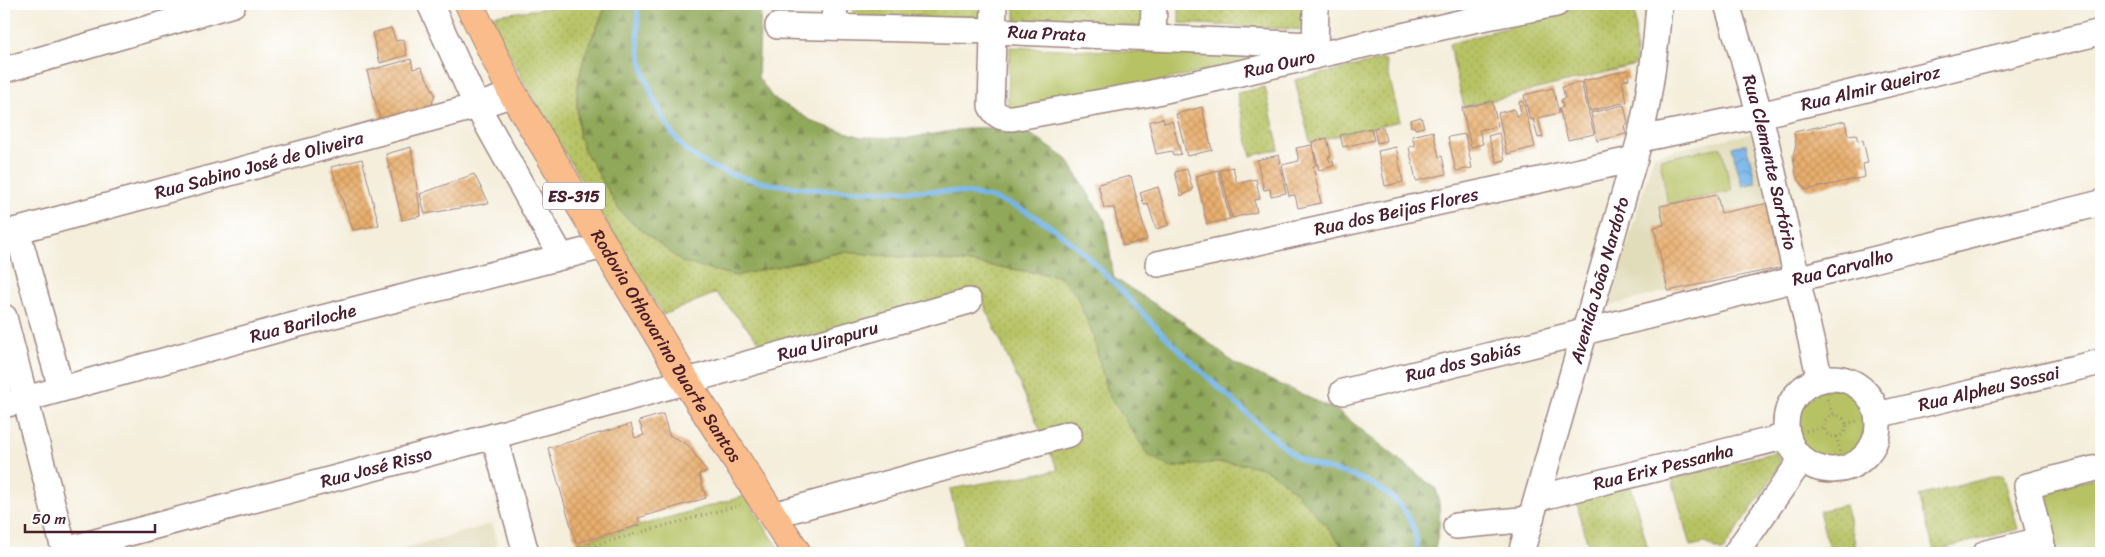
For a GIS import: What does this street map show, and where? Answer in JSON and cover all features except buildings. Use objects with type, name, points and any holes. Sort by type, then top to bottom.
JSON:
[{"type":"main road","name":"Rodovia Othovarino Duarte Santos","points":[[469,4],[513,94],[688,383],[797,553]]},
{"type":"street","points":[[4,70],[233,4]]},
{"type":"street","points":[[430,4],[477,106],[562,256]]},
{"type":"street","points":[[994,4],[994,32]]},
{"type":"street","points":[[1153,37],[1154,4]]},
{"type":"street","points":[[1315,51],[1316,4]]},
{"type":"street","name":"Rua Ouro","points":[[994,32],[991,106],[997,116],[1012,118],[1152,93],[1477,11],[1556,4]]},
{"type":"street","name":"Avenida João Nardoto","points":[[1521,553],[1637,149],[1654,64],[1659,4]]},
{"type":"street","name":"Rua Clemente Sartório","points":[[1727,4],[1760,115],[1820,380]]},
{"type":"street","name":"Rua Prata","points":[[778,26],[835,16],[994,32],[1153,37],[1315,51]]},
{"type":"street","name":"Rua Almir Queiroz","points":[[1637,149],[1760,115],[2101,32]]},
{"type":"street","name":"Rua Sabino José de Oliveira","points":[[11,232],[477,106],[513,94]]},
{"type":"street","name":"Rua dos Beijas Flores","points":[[1158,264],[1637,149]]},
{"type":"street","name":"Rua Carvalho","points":[[1584,331],[2101,203]]},
{"type":"street","points":[[11,232],[61,388]]},
{"type":"street","name":"Rua Bariloche","points":[[14,402],[283,328],[604,246]]},
{"type":"street","name":"Rua Uirapuru","points":[[688,383],[969,302]]},
{"type":"street","points":[[4,317],[14,402],[65,552]]},
{"type":"street","name":"Rua dos Sabiás","points":[[1343,392],[1584,331]]},
{"type":"street","name":"Rua Alpheu Sossai","points":[[1876,415],[2101,362]]},
{"type":"street","points":[[1836,379],[1851,383],[1868,396],[1876,415],[1878,425],[1874,444],[1861,460],[1843,469],[1822,469],[1802,459],[1791,444],[1788,436],[1787,418],[1792,401],[1809,384],[1820,380],[1836,379]]},
{"type":"street","name":"Rua José Risso","points":[[65,552],[688,383]]},
{"type":"street","points":[[773,515],[1069,434]]},
{"type":"street","points":[[494,436],[526,553]]},
{"type":"street","name":"Rua Erix Pessanha","points":[[1456,526],[1535,509],[1788,436]]},
{"type":"street","points":[[1736,553],[1802,459]]},
{"type":"street","points":[[1986,553],[2043,547],[2027,486],[2101,467]]},
{"type":"path","points":[[1832,415],[1842,417],[1846,424],[1843,433],[1837,436],[1827,433],[1824,427],[1826,420],[1832,415]]},
{"type":"path","points":[[1837,436],[1843,469]]},
{"type":"path","points":[[566,553],[737,505],[746,508]]},
{"type":"shaded area","points":[[1752,133],[1783,267],[1668,291],[1609,306],[1654,155]]},
{"type":"shaded area","points":[[492,524],[499,553],[387,553]]},
{"type":"green space","points":[[575,4],[607,4],[586,51],[577,92],[577,116],[584,150],[797,263],[842,252],[964,262],[1059,276],[1075,292],[1092,332],[1107,392],[1171,468],[1208,463],[1235,463],[1270,472],[1301,498],[1347,553],[965,553],[950,489],[1058,470],[979,293],[772,356],[716,293],[663,315],[541,114],[489,16]]},
{"type":"green space","points":[[607,4],[761,4],[758,77],[772,97],[815,123],[862,137],[908,138],[971,128],[1020,127],[1067,159],[1105,221],[1114,278],[1183,322],[1235,364],[1338,411],[1436,489],[1440,513],[1434,553],[1347,553],[1301,498],[1270,472],[1235,463],[1208,463],[1171,468],[1148,455],[1107,392],[1092,331],[1075,292],[1059,276],[964,262],[842,252],[735,276],[682,262],[622,214],[584,150],[579,136],[577,91],[584,57]]},
{"type":"green space","points":[[853,4],[986,4],[985,22],[853,19]]},
{"type":"green space","points":[[1015,4],[1147,4],[1146,27],[1015,22]]},
{"type":"green space","points":[[1179,4],[1307,4],[1306,30],[1179,23]]},
{"type":"green space","points":[[1589,4],[1635,4],[1636,65],[1464,107],[1449,44]]},
{"type":"green space","points":[[1010,47],[1268,57],[1007,115]]},
{"type":"green space","points":[[1385,59],[1400,121],[1310,142],[1295,80]]},
{"type":"green space","points":[[1265,87],[1279,149],[1251,156],[1237,93]]},
{"type":"green space","points":[[1721,147],[1732,191],[1668,204],[1660,159]]},
{"type":"green space","points":[[1836,388],[1851,391],[1863,399],[1871,411],[1874,426],[1871,441],[1863,453],[1851,461],[1836,464],[1821,461],[1809,453],[1801,441],[1798,426],[1801,411],[1809,399],[1821,391]]},
{"type":"green space","points":[[1775,452],[1780,461],[1775,474],[1722,552],[1705,543],[1690,546],[1672,479]]},
{"type":"green space","points":[[2003,474],[2018,529],[1934,551],[1919,496]]},
{"type":"green space","points":[[2101,477],[2101,553],[2056,553],[2041,498],[2047,490]]},
{"type":"green space","points":[[1631,486],[1649,553],[1590,553],[1576,500]]},
{"type":"green space","points":[[745,496],[782,553],[546,552]]},
{"type":"green space","points":[[1845,505],[1858,553],[1830,553],[1819,511]]},
{"type":"water","points":[[1746,144],[1756,183],[1742,186],[1732,147]]},
{"type":"waterway","points":[[638,4],[640,56],[651,92],[673,135],[686,150],[703,162],[723,171],[770,184],[819,190],[944,191],[964,193],[984,196],[1023,210],[1062,235],[1079,249],[1192,362],[1296,457],[1313,465],[1343,473],[1371,484],[1395,501],[1405,511],[1412,523],[1416,537],[1417,553]]}]
